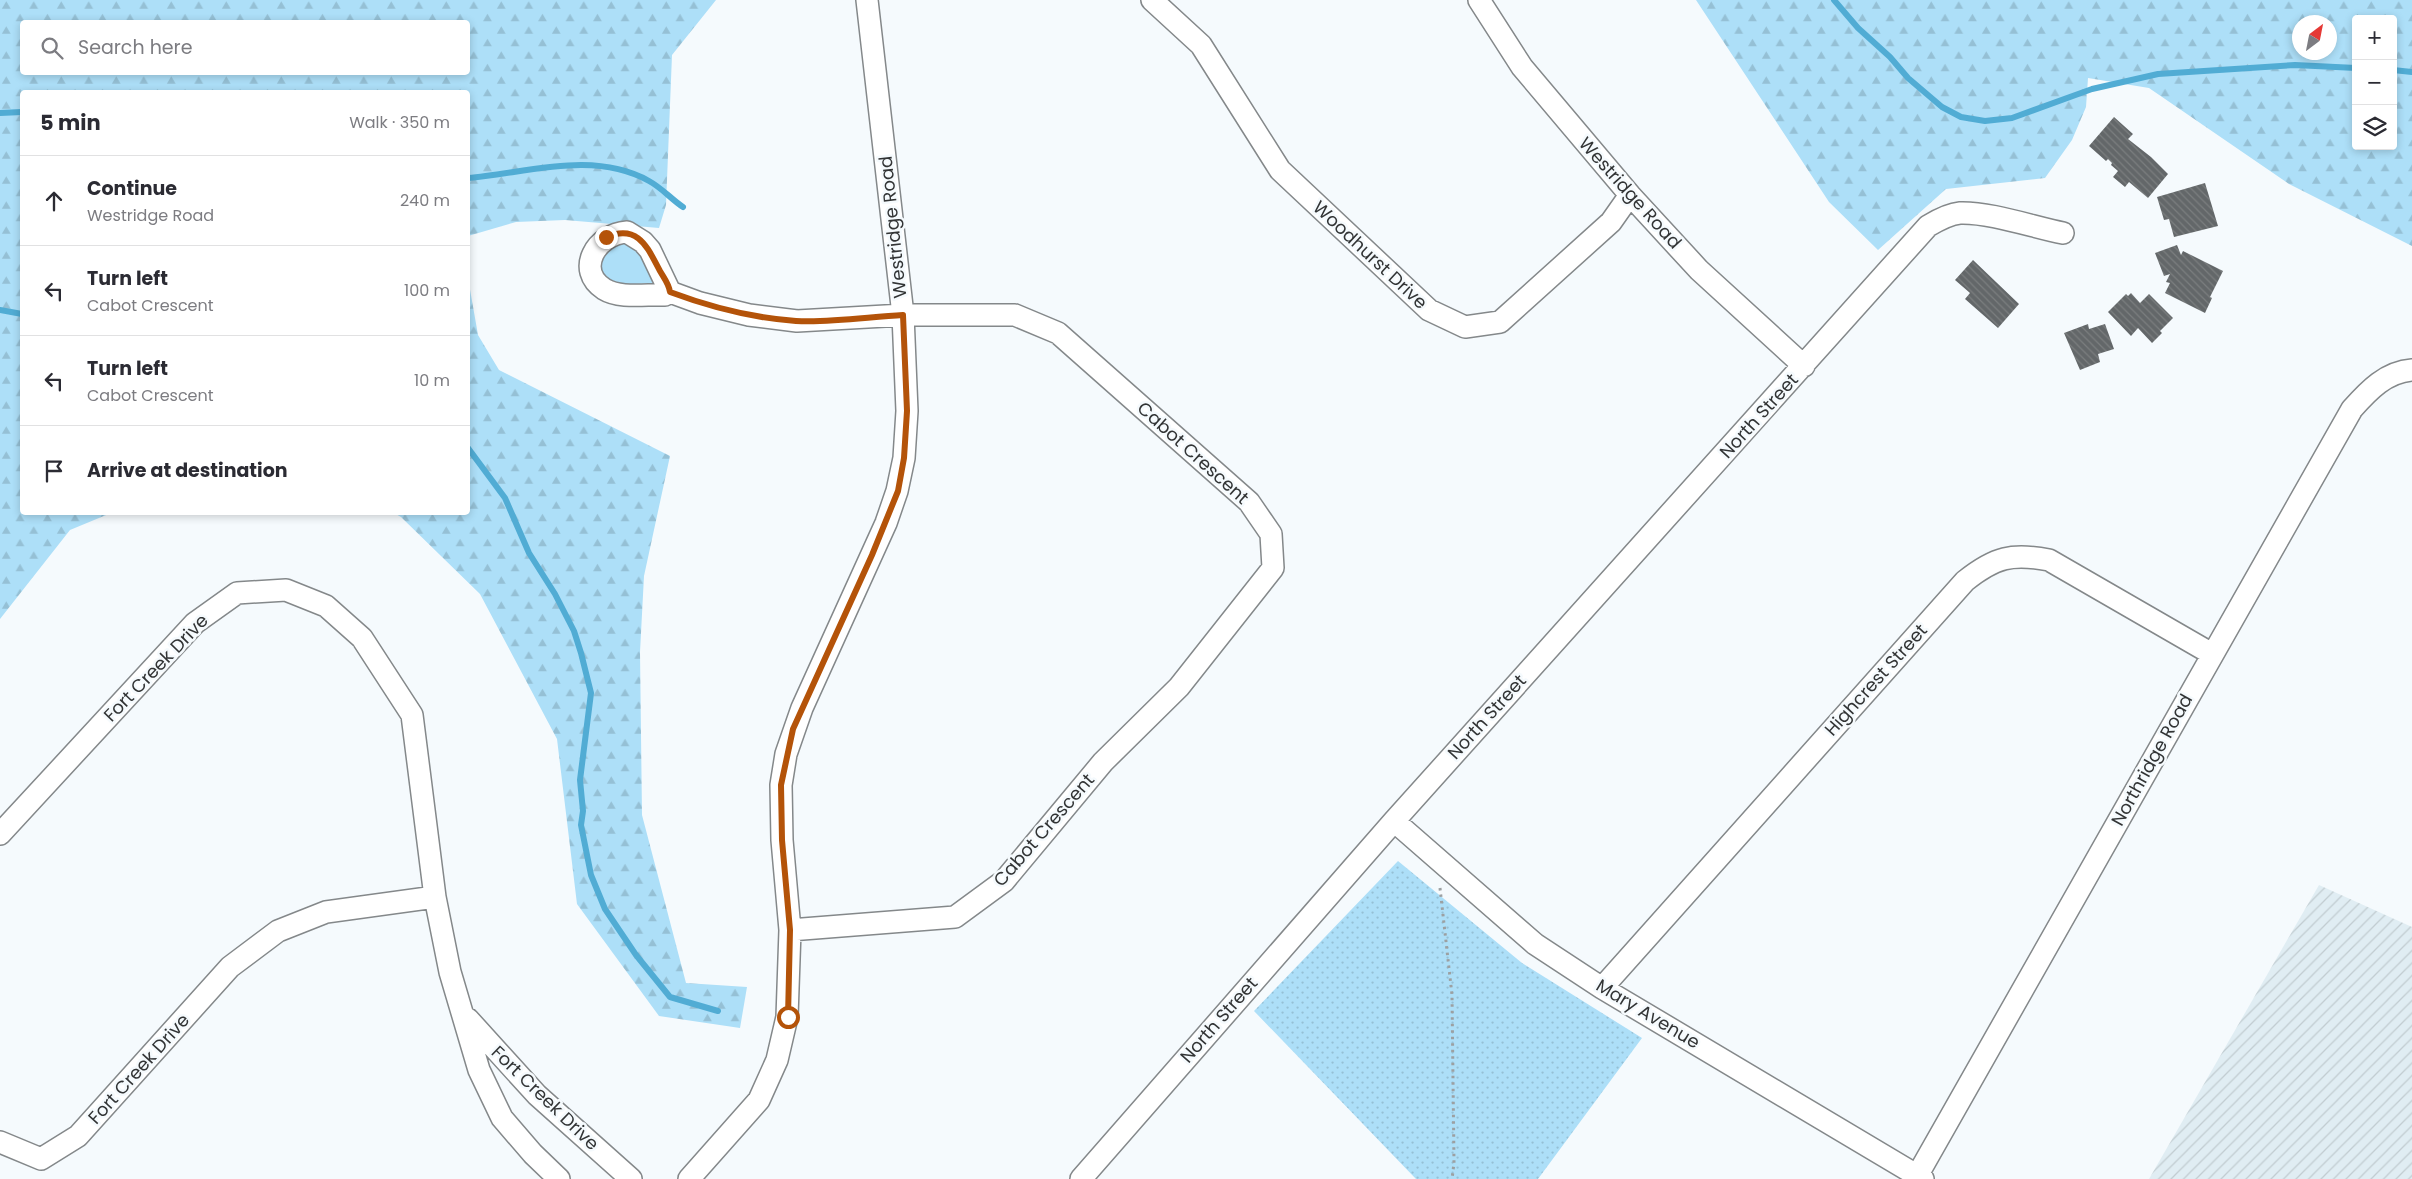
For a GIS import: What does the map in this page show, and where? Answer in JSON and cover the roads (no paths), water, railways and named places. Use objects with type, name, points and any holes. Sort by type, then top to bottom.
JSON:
[{"type":"street","name":"Westridge Road","points":[[689,1179],[758,1100],[777,1060],[788,1017],[790,930],[782,840],[781,785],[786,754],[802,708],[872,555],[898,491],[904,458],[907,411],[903,315],[867,0]]},
{"type":"street","name":"Woodhurst Drive","points":[[1152,0],[1201,45],[1280,170],[1429,310],[1465,327],[1500,322],[1611,222],[1630,196]]},
{"type":"street","name":"Westridge Road","points":[[1479,0],[1522,68],[1630,196],[1699,270],[1804,366]]},
{"type":"street","name":"North Street","points":[[1081,1179],[1394,821],[1928,226],[1942,218],[1959,213],[1976,214],[2063,233]]},
{"type":"street","name":"Cabot Crescent","points":[[670,292],[700,303],[749,315],[797,321],[903,315],[1015,315],[1058,333],[1249,502],[1271,534],[1273,568],[1179,687],[1103,762],[1004,882],[955,917],[790,930]]},
{"type":"street","name":"Northridge Road","points":[[1920,1177],[2212,654],[2352,409],[2368,391],[2385,378],[2412,370]]},
{"type":"street","name":"Highcrest Street","points":[[1602,988],[1965,581],[1983,566],[2004,557],[2027,556],[2049,560],[2212,654]]},
{"type":"street","name":"Fort Creek Drive","points":[[0,834],[195,623],[237,593],[286,590],[326,606],[362,638],[412,715],[436,898],[450,972],[479,1070],[502,1118],[533,1154],[560,1179]]},
{"type":"street","name":"Mary Avenue","points":[[1394,821],[1535,944],[1602,988],[1920,1177]]},
{"type":"street","name":"Fort Creek Drive","points":[[0,1142],[41,1159],[78,1136],[230,967],[278,931],[326,912],[436,898]]},
{"type":"street","name":"Fort Creek Drive","points":[[463,1013],[536,1095],[631,1179]]},
{"type":"waterway","points":[[1834,0],[1858,28],[1890,57],[1908,78],[1942,107],[1961,117],[1985,121],[2012,118],[2092,89],[2158,74],[2295,65],[2352,68]]},
{"type":"waterway","points":[[2397,70],[2412,72]]},
{"type":"waterway","points":[[0,113],[20,112]]},
{"type":"waterway","points":[[470,178],[560,166],[583,165],[605,167],[628,172],[649,181],[683,207]]},
{"type":"waterway","points":[[0,310],[20,314]]},
{"type":"waterway","points":[[470,451],[505,498],[529,553],[555,594],[574,631],[581,653],[591,693],[580,780],[583,811],[581,825],[591,875],[605,909],[636,955],[670,997],[718,1011]]}]
